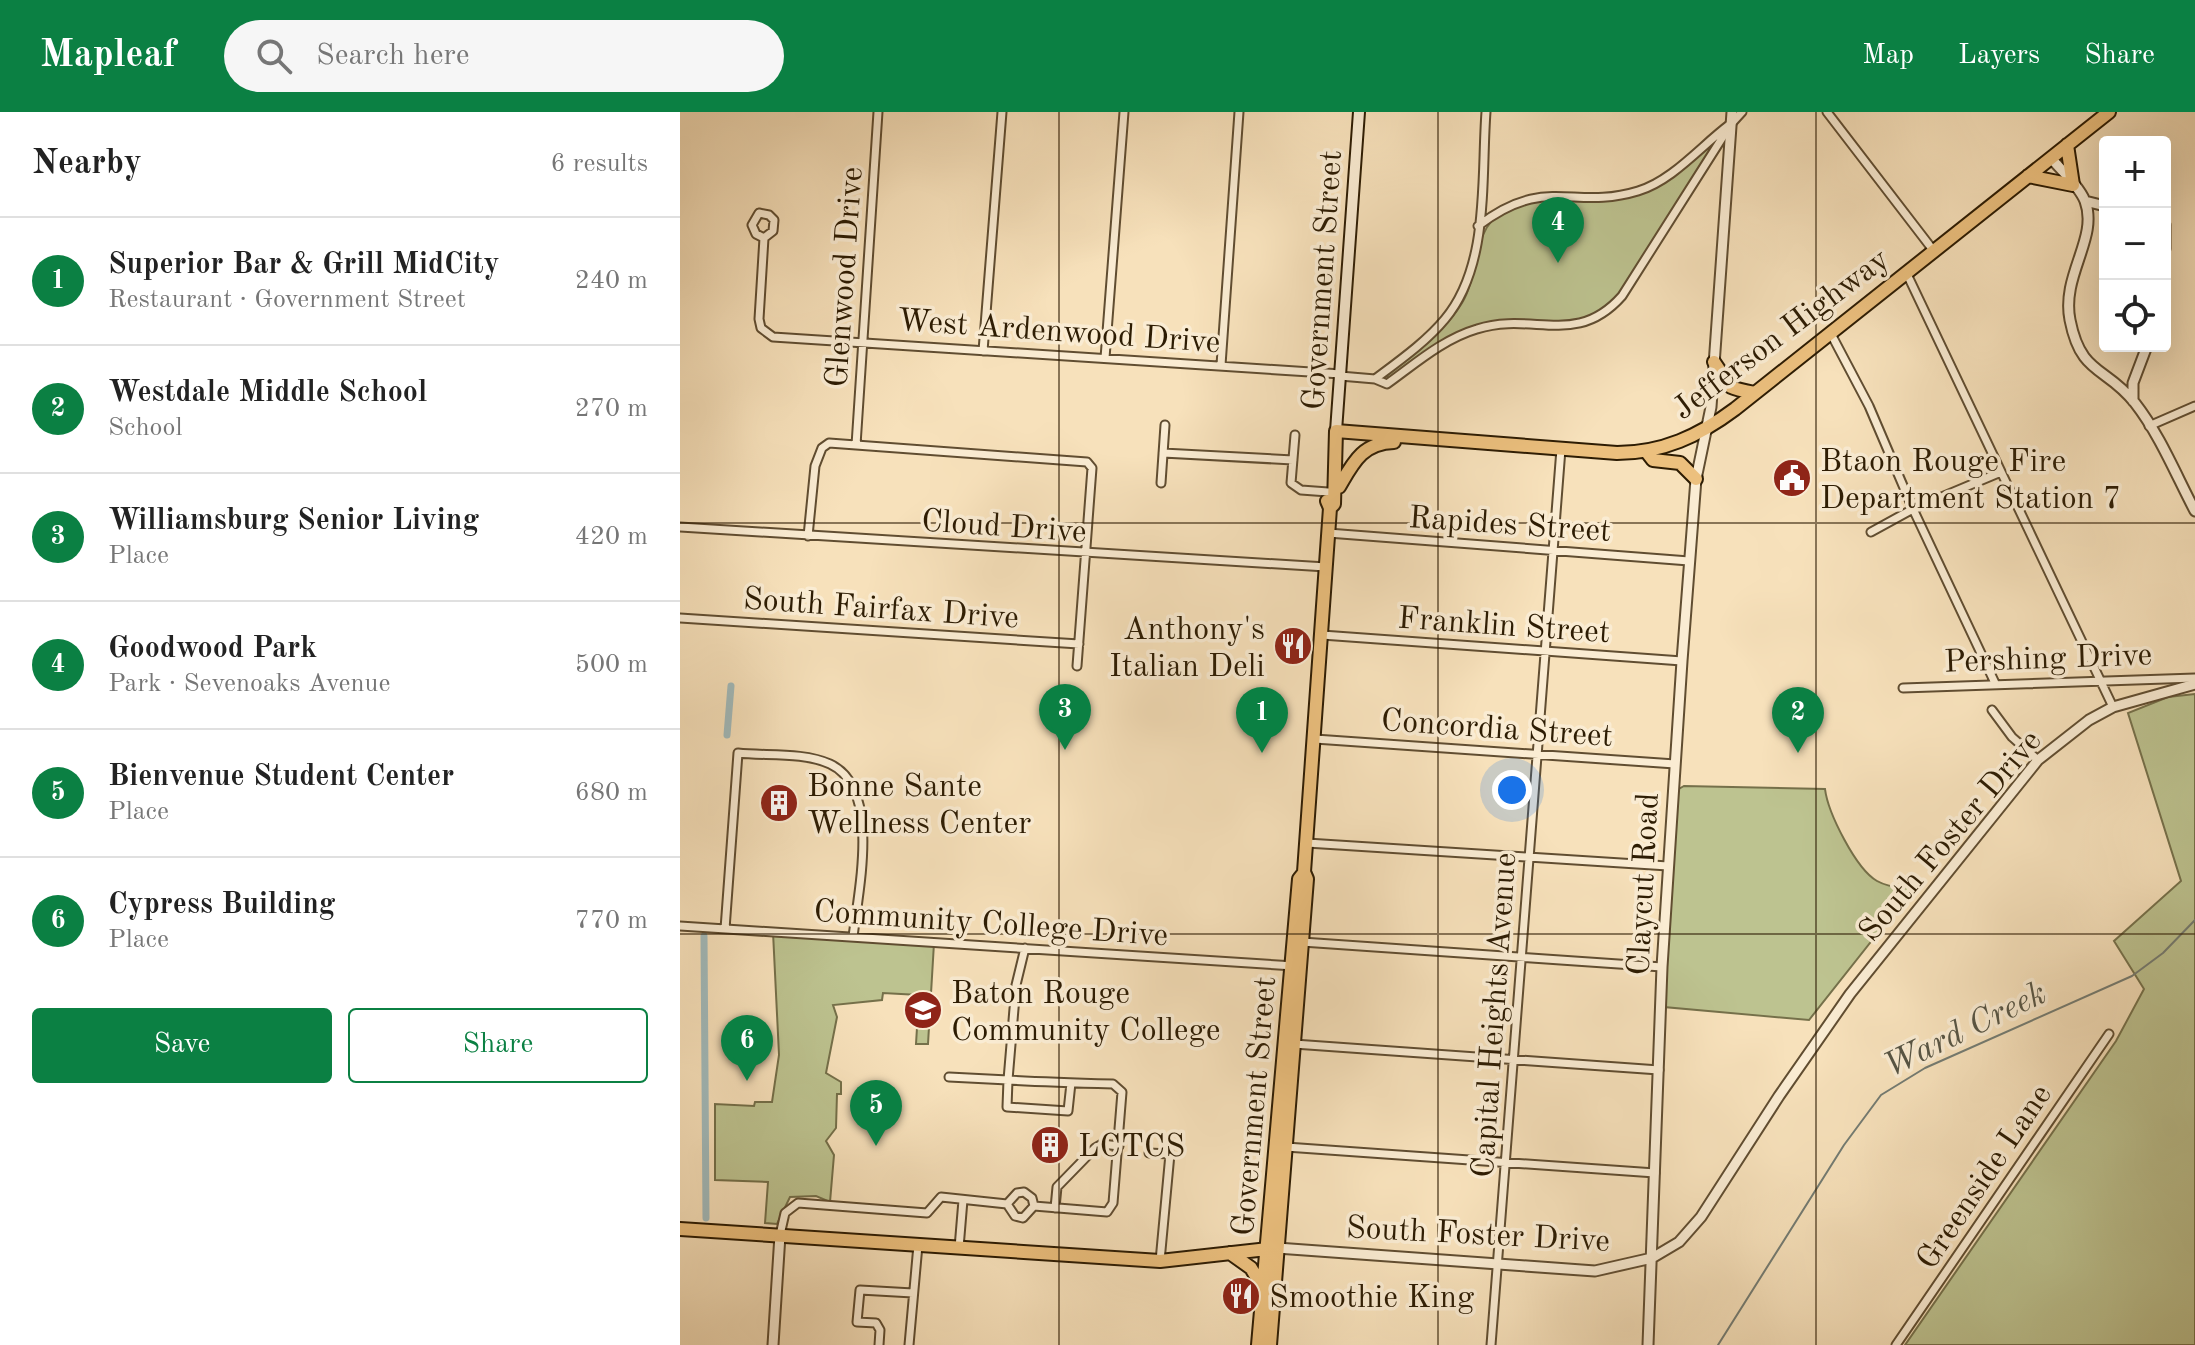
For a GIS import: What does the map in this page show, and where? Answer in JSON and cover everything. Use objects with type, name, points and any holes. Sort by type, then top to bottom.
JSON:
[{"type":"main road","name":"Government Street","points":[[1258,1345],[1263,1288],[1272,1248],[1286,1147],[1294,1044],[1296,911],[1307,843],[1359,112]]},
{"type":"main road","name":"Jefferson Highway","points":[[1336,431],[1561,449],[1646,451],[1677,443],[1706,429],[1755,393],[2109,112]]},
{"type":"main road","points":[[2028,176],[2073,185],[2067,145]]},
{"type":"main road","points":[[1714,362],[1723,382],[1755,393]]},
{"type":"main road","points":[[1332,490],[1360,453],[1379,444],[1395,442],[1399,437]]},
{"type":"main road","points":[[1646,451],[1653,460],[1680,463],[1696,479]]},
{"type":"main road","name":"Government Street","points":[[1270,1345],[1272,1248],[1296,966],[1302,942],[1307,879],[1303,874]]},
{"type":"main road","points":[[1296,911],[1297,937],[1302,942]]},
{"type":"main road","name":"South Foster Drive","points":[[686,1229],[1160,1261],[1272,1248]]},
{"type":"main road","points":[[1230,1253],[1251,1268],[1263,1288]]},
{"type":"street","name":"Glenwood Drive","points":[[856,445],[878,112]]},
{"type":"street","points":[[983,351],[1002,112]]},
{"type":"street","points":[[1105,358],[1124,112]]},
{"type":"street","points":[[1221,365],[1239,112]]},
{"type":"street","points":[[1375,379],[1443,323],[1468,279],[1478,226],[1486,112]]},
{"type":"street","name":"Claycut Road","points":[[1648,1345],[1668,866],[1689,561],[1696,479],[1714,362],[1732,112]]},
{"type":"street","points":[[1478,226],[1499,210],[1525,198],[1608,196],[1639,191],[1662,179],[1742,112]]},
{"type":"street","points":[[1827,112],[1933,250]]},
{"type":"street","name":"West Ardenwood Drive","points":[[764,238],[759,319],[761,328],[773,337],[1221,365],[1375,379],[1387,384],[1437,348],[1476,329],[1507,324],[1581,324],[1608,313],[1622,296],[1731,124]]},
{"type":"street","points":[[2051,158],[2085,201],[2089,230],[2071,275],[2067,306],[2082,356],[2093,370],[2110,380],[2133,401],[2195,511]]},
{"type":"street","points":[[2085,201],[2099,204]]},
{"type":"street","points":[[1905,272],[2113,707]]},
{"type":"street","points":[[1830,332],[1869,406],[1913,509],[1995,683]]},
{"type":"street","points":[[2133,401],[2136,373],[2145,352]]},
{"type":"street","points":[[2110,380],[2136,373]]},
{"type":"street","points":[[2149,426],[2195,406]]},
{"type":"street","points":[[1161,483],[1165,425]]},
{"type":"street","points":[[1295,435],[1291,483],[1301,490],[1332,490]]},
{"type":"street","points":[[808,536],[815,466],[822,448],[829,443],[1087,462],[1092,468],[1077,666]]},
{"type":"street","name":"Capital Heights Avenue","points":[[1491,1345],[1561,449]]},
{"type":"street","points":[[1163,453],[1293,460]]},
{"type":"street","points":[[1871,532],[1913,509],[2001,472]]},
{"type":"street","name":"Cloud Drive","points":[[680,527],[1085,555],[1326,567]]},
{"type":"street","name":"Rapides Street","points":[[1328,533],[1689,561]]},
{"type":"street","name":"South Fairfax Drive","points":[[680,618],[1079,644]]},
{"type":"street","name":"Franklin Street","points":[[1322,635],[1682,661]]},
{"type":"street","name":"Pershing Drive","points":[[1903,688],[2195,678]]},
{"type":"street","name":"South Foster Drive","points":[[1272,1248],[1595,1271],[1652,1258],[1679,1242],[1701,1217],[1850,994],[2038,760],[2089,720],[2113,707],[2195,684]]},
{"type":"street","points":[[1992,710],[2012,737],[2038,760]]},
{"type":"street","name":"Concordia Street","points":[[1315,739],[1675,764]]},
{"type":"street","points":[[725,929],[738,753],[829,763],[850,782],[858,795],[863,832],[853,937]]},
{"type":"street","points":[[1307,843],[1668,866]]},
{"type":"street","name":"Community College Drive","points":[[680,926],[1296,966]]},
{"type":"street","points":[[1302,942],[1662,967]]},
{"type":"street","points":[[1025,948],[1016,985],[1007,1107],[1068,1111],[1071,1083]]},
{"type":"street","name":"Greenside Lane","points":[[1896,1345],[2109,1034]]},
{"type":"street","points":[[1294,1044],[1659,1070]]},
{"type":"street","points":[[949,1077],[1113,1084],[1122,1092],[1113,1203],[1107,1212],[1034,1206]]},
{"type":"street","points":[[1055,1208],[1057,1187],[1095,1148],[1102,1144],[1119,1146]]},
{"type":"street","points":[[1286,1147],[1655,1173]]},
{"type":"street","points":[[1149,1153],[1170,1154],[1160,1261]]},
{"type":"street","points":[[1007,1204],[1017,1193],[1024,1192],[1032,1198],[1034,1206]]},
{"type":"street","points":[[773,1345],[780,1235],[785,1213],[798,1203],[927,1213],[941,1197],[1007,1204]]},
{"type":"street","points":[[959,1248],[963,1200]]},
{"type":"street","points":[[1007,1204],[1015,1216],[1023,1218],[1034,1206]]},
{"type":"street","points":[[909,1345],[918,1245]]},
{"type":"street","points":[[879,1345],[880,1330],[876,1323],[857,1322],[860,1290],[913,1293]]},
{"type":"green space","points":[[1717,139],[1719,142],[1620,294],[1602,313],[1583,321],[1482,325],[1388,379],[1387,374],[1428,342],[1455,314],[1468,291],[1486,230],[1503,211],[1534,200],[1636,194],[1665,178]]},
{"type":"green space","points":[[2195,694],[2195,1345],[1905,1345],[2116,1041],[2144,989],[2114,941],[2181,881],[2128,713],[2168,697]]},
{"type":"green space","points":[[1684,786],[1825,789],[1831,812],[1844,840],[1869,875],[1886,885],[1915,886],[1809,1020],[1664,1007],[1677,790]]},
{"type":"green space","points":[[773,932],[934,943],[928,1044],[916,1044],[919,995],[883,993],[882,1000],[833,1005],[837,1017],[826,1073],[841,1082],[841,1094],[837,1094],[836,1128],[826,1141],[834,1155],[830,1202],[816,1196],[790,1197],[777,1224],[765,1223],[768,1182],[715,1180],[715,1104],[754,1106],[755,1102],[772,1102],[779,1055]]},
{"type":"waterway","points":[[727,735],[731,686]]},
{"type":"waterway","name":"Ward Creek","points":[[1718,1345],[1844,1145],[1881,1095],[1925,1068],[2132,976],[2163,953],[2195,920]]},
{"type":"waterway","points":[[704,936],[706,1218]]},
{"type":"place","name":"Goodwood Park","points":[[1558,263]]},
{"type":"place","name":"Btaon Rouge Fire Department Station 7","points":[[1792,478]]},
{"type":"place","name":"Anthony's Italian Deli","points":[[1293,646]]},
{"type":"place","name":"Williamsburg Senior Living","points":[[1065,750]]},
{"type":"place","name":"Superior Bar & Grill MidCity","points":[[1262,753]]},
{"type":"place","name":"Westdale Middle School","points":[[1798,753]]},
{"type":"place","name":"Bonne Sante Wellness Center","points":[[779,803]]},
{"type":"place","name":"Baton Rouge Community College","points":[[923,1010]]},
{"type":"place","name":"Cypress Building","points":[[747,1081]]},
{"type":"place","name":"LCTCS","points":[[1050,1145]]},
{"type":"place","name":"Bienvenue Student Center","points":[[876,1146]]},
{"type":"place","name":"Smoothie King","points":[[1241,1296]]}]
